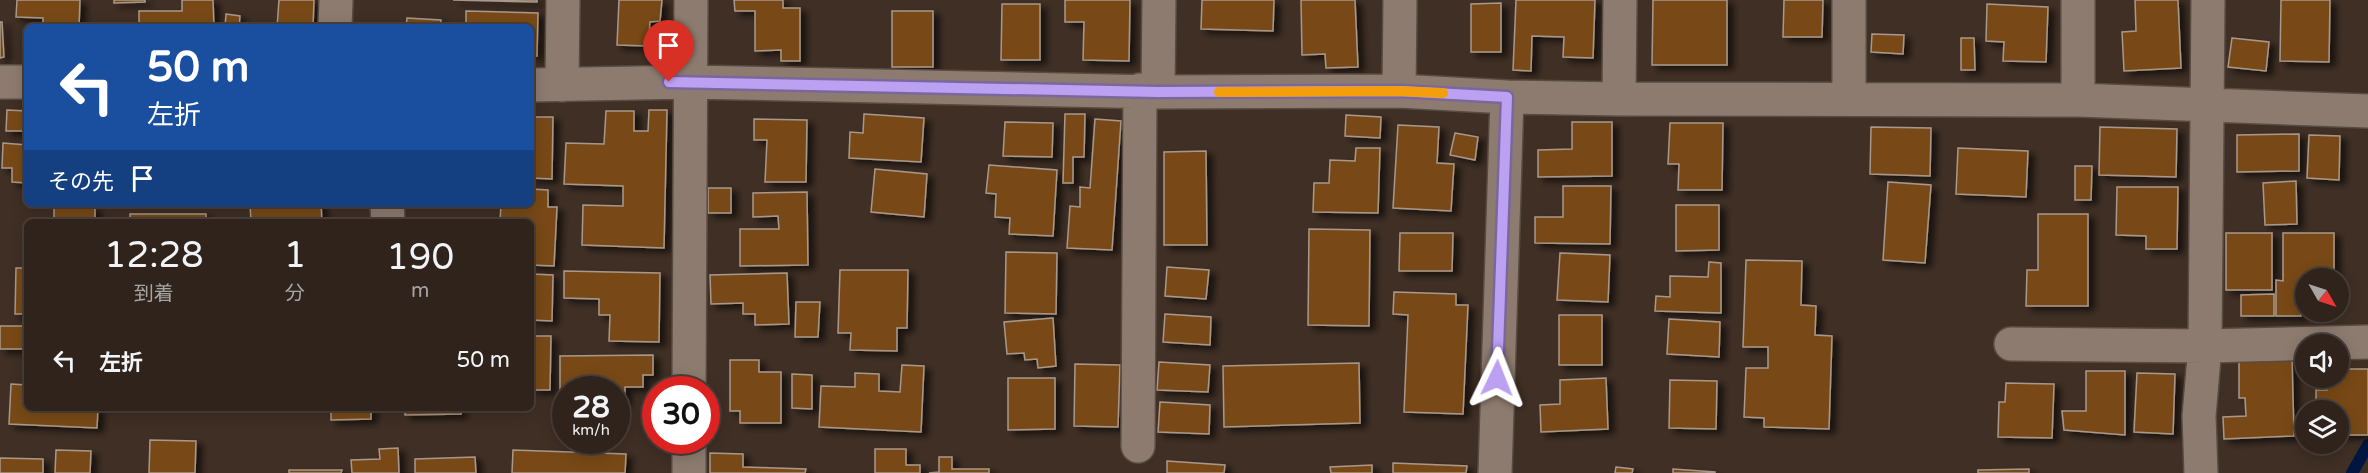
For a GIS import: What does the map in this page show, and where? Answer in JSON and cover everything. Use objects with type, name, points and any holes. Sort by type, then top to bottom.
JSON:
[{"type":"street","points":[[335,24],[336,0]]},
{"type":"street","points":[[563,0],[546,85],[690,82],[1149,91],[1399,91],[1507,97],[1619,99],[2078,100],[2368,111]]},
{"type":"street","points":[[689,376],[691,0]]},
{"type":"street","points":[[1138,446],[1149,91],[1159,0]]},
{"type":"street","points":[[1399,91],[1400,0]]},
{"type":"street","points":[[1619,99],[1620,0]]},
{"type":"street","points":[[1849,0],[1849,98]]},
{"type":"street","points":[[2078,0],[2078,100]]},
{"type":"street","points":[[2201,473],[2199,416],[2205,346],[2208,0]]},
{"type":"street","points":[[0,82],[24,82]]},
{"type":"street","points":[[1495,473],[1507,97]]},
{"type":"street","points":[[2011,344],[2205,346],[2368,342]]},
{"type":"street","points":[[689,454],[689,473]]},
{"type":"building","points":[[17,0],[80,0],[79,24],[43,24],[43,18],[16,17]]},
{"type":"building","points":[[114,0],[145,0],[145,2],[114,3]]},
{"type":"building","points":[[182,0],[213,0],[214,24],[139,24],[139,11],[182,11]]},
{"type":"building","points":[[279,0],[314,0],[313,24],[277,24]]},
{"type":"building","points":[[453,0],[537,0],[537,2]]},
{"type":"building","points":[[619,0],[662,0],[660,21],[650,22],[648,46],[617,45]]},
{"type":"building","points":[[734,0],[783,0],[783,8],[800,8],[800,61],[781,61],[781,50],[755,51],[755,11],[735,11]]},
{"type":"building","points":[[1065,0],[1130,0],[1129,61],[1083,60],[1084,22],[1065,22]]},
{"type":"building","points":[[1202,0],[1274,0],[1273,31],[1201,29]]},
{"type":"building","points":[[1301,0],[1355,0],[1358,67],[1326,68],[1325,54],[1302,55]]},
{"type":"building","points":[[1516,0],[1595,0],[1593,58],[1563,57],[1564,37],[1532,36],[1531,71],[1513,70]]},
{"type":"building","points":[[1653,0],[1727,0],[1727,65],[1652,65]]},
{"type":"building","points":[[1784,0],[1823,0],[1822,37],[1783,37]]},
{"type":"building","points":[[2135,0],[2178,0],[2181,68],[2124,71],[2122,32],[2136,31]]},
{"type":"building","points":[[2281,0],[2330,0],[2329,62],[2280,61]]},
{"type":"building","points":[[1501,3],[1501,52],[1471,52],[1471,4]]},
{"type":"building","points":[[1002,4],[1040,4],[1040,60],[1001,60]]},
{"type":"building","points":[[1987,4],[2048,7],[2046,62],[2003,61],[2004,42],[1986,41]]},
{"type":"building","points":[[466,11],[538,13],[537,56],[534,56],[534,24],[466,24]]},
{"type":"building","points":[[892,11],[933,11],[933,67],[892,67]]},
{"type":"building","points":[[226,14],[240,16],[239,24],[225,24]]},
{"type":"building","points":[[407,18],[441,20],[440,24],[406,24]]},
{"type":"building","points":[[0,22],[2,22],[4,57],[0,58]]},
{"type":"building","points":[[1872,34],[1904,35],[1903,54],[1871,52]]},
{"type":"building","points":[[1961,38],[1974,38],[1975,70],[1961,70]]},
{"type":"building","points":[[2232,38],[2269,42],[2266,71],[2228,67]]},
{"type":"building","points":[[7,110],[24,111],[24,131],[6,131]]},
{"type":"building","points":[[649,110],[667,110],[664,248],[582,245],[583,205],[623,206],[623,186],[564,184],[566,143],[604,144],[606,111],[634,111],[634,131],[648,131]]},
{"type":"building","points":[[864,114],[924,118],[921,162],[849,158],[850,132],[863,133]]},
{"type":"building","points":[[1065,114],[1085,114],[1084,157],[1073,157],[1073,183],[1063,183]]},
{"type":"building","points":[[1346,115],[1381,117],[1380,138],[1345,136]]},
{"type":"building","points":[[534,117],[553,117],[552,179],[534,178]]},
{"type":"building","points":[[754,119],[807,120],[806,182],[765,182],[767,140],[754,140]]},
{"type":"building","points":[[1095,119],[1121,121],[1112,250],[1067,248],[1070,206],[1080,207],[1080,187],[1090,188]]},
{"type":"building","points":[[1005,122],[1053,123],[1052,157],[1003,156]]},
{"type":"building","points":[[1572,122],[1612,122],[1612,176],[1538,177],[1538,150],[1572,149]]},
{"type":"building","points":[[1670,123],[1723,123],[1722,190],[1678,190],[1679,164],[1668,164]]},
{"type":"building","points":[[1398,125],[1439,127],[1437,163],[1454,164],[1451,211],[1393,208]]},
{"type":"building","points":[[1871,127],[1931,128],[1930,176],[1870,174]]},
{"type":"building","points":[[2100,127],[2177,129],[2176,177],[2099,175]]},
{"type":"building","points":[[1455,133],[1478,137],[1475,160],[1450,155]]},
{"type":"building","points":[[2299,134],[2299,171],[2237,172],[2237,135]]},
{"type":"building","points":[[2309,135],[2340,136],[2339,180],[2307,178]]},
{"type":"building","points":[[3,143],[24,145],[24,183],[12,182],[12,168],[2,168]]},
{"type":"building","points":[[1356,148],[1380,148],[1378,213],[1313,212],[1314,183],[1329,183],[1330,160],[1355,161]]},
{"type":"building","points":[[1958,148],[2028,151],[2026,197],[1956,194]]},
{"type":"building","points":[[1206,151],[1207,245],[1164,245],[1164,152]]},
{"type":"building","points":[[989,165],[1057,170],[1053,236],[1009,234],[1010,218],[995,217],[996,194],[986,193]]},
{"type":"building","points":[[2075,166],[2092,166],[2091,200],[2075,200]]},
{"type":"building","points":[[875,169],[927,174],[924,217],[871,212]]},
{"type":"building","points":[[2296,181],[2297,224],[2265,225],[2263,183]]},
{"type":"building","points":[[1888,182],[1931,185],[1925,263],[1883,260]]},
{"type":"building","points":[[1563,186],[1611,186],[1610,244],[1535,243],[1535,217],[1563,217]]},
{"type":"building","points":[[2117,187],[2178,187],[2177,249],[2146,249],[2146,236],[2116,235]]},
{"type":"building","points":[[708,188],[731,188],[731,213],[708,213]]},
{"type":"building","points":[[534,189],[548,190],[548,207],[557,207],[554,266],[534,265],[534,219],[500,219],[501,207],[534,207]]},
{"type":"building","points":[[807,192],[808,265],[740,266],[740,229],[779,229],[778,216],[753,217],[753,193]]},
{"type":"building","points":[[1676,205],[1719,205],[1719,250],[1676,251]]},
{"type":"building","points":[[250,207],[321,207],[322,219],[251,219]]},
{"type":"building","points":[[54,208],[95,208],[95,219],[54,219]]},
{"type":"building","points":[[130,214],[206,214],[206,219],[130,219]]},
{"type":"building","points":[[2038,214],[2088,214],[2088,306],[2026,306],[2027,270],[2038,270]]},
{"type":"building","points":[[1309,229],[1370,230],[1369,326],[1308,325]]},
{"type":"building","points":[[1400,233],[1453,233],[1452,271],[1399,271]]},
{"type":"building","points":[[2226,233],[2272,233],[2272,290],[2226,290]]},
{"type":"building","points":[[2283,233],[2334,233],[2334,268],[2295,268],[2295,316],[2276,316],[2276,280],[2283,281]]},
{"type":"building","points":[[1006,252],[1057,253],[1056,314],[1005,313]]},
{"type":"building","points":[[1560,253],[1610,255],[1608,302],[1557,300]]},
{"type":"building","points":[[1746,260],[1802,261],[1801,305],[1816,306],[1815,335],[1832,336],[1829,429],[1764,427],[1764,418],[1744,417],[1746,368],[1768,368],[1768,347],[1743,347]]},
{"type":"building","points":[[1709,262],[1721,263],[1721,313],[1655,311],[1656,296],[1670,297],[1670,276],[1708,277]]},
{"type":"building","points":[[1167,267],[1209,270],[1206,299],[1165,296]]},
{"type":"building","points":[[16,268],[24,268],[24,314],[15,314]]},
{"type":"building","points":[[840,270],[908,270],[907,328],[897,328],[897,351],[850,350],[851,333],[838,333]]},
{"type":"building","points":[[564,271],[660,273],[659,342],[609,341],[610,315],[599,315],[599,299],[564,298]]},
{"type":"building","points":[[787,273],[789,324],[755,325],[755,314],[743,314],[743,303],[711,304],[710,275]]},
{"type":"building","points":[[534,274],[553,275],[552,321],[534,320]]},
{"type":"building","points":[[1394,292],[1456,294],[1456,305],[1468,305],[1463,414],[1404,412],[1408,315],[1393,314]]},
{"type":"building","points":[[2274,294],[2274,316],[2241,316],[2241,295]]},
{"type":"building","points":[[796,302],[820,302],[818,337],[795,337]]},
{"type":"building","points":[[1165,314],[1211,317],[1210,345],[1163,342]]},
{"type":"building","points":[[1559,315],[1602,315],[1602,365],[1559,365]]},
{"type":"building","points":[[1053,318],[1056,366],[1038,368],[1037,359],[1025,360],[1024,353],[1007,354],[1004,322]]},
{"type":"building","points":[[1669,319],[1720,322],[1719,357],[1667,354]]},
{"type":"building","points":[[0,326],[24,326],[24,349],[0,349]]},
{"type":"building","points":[[534,336],[551,336],[550,390],[534,390]]},
{"type":"building","points":[[653,355],[653,375],[642,376],[642,387],[630,387],[630,376],[560,376],[560,356]]},
{"type":"building","points":[[2292,357],[2294,436],[2224,439],[2223,417],[2246,416],[2245,398],[2239,398],[2239,359]]},
{"type":"building","points":[[730,360],[759,360],[759,372],[781,372],[781,423],[740,423],[740,411],[730,411]]},
{"type":"building","points":[[1159,362],[1210,365],[1208,392],[1157,390]]},
{"type":"building","points":[[1359,363],[1360,423],[1224,427],[1223,366]]},
{"type":"building","points":[[1075,364],[1120,365],[1118,427],[1074,426]]},
{"type":"building","points":[[902,365],[924,366],[921,432],[819,427],[821,386],[855,387],[855,373],[879,374],[879,391],[900,392]]},
{"type":"building","points":[[2349,369],[2368,369],[2368,435],[2349,435],[2349,400],[2316,400],[2316,390],[2327,390],[2327,388],[2349,388]]},
{"type":"building","points":[[2086,371],[2125,371],[2125,435],[2064,430],[2062,411],[2086,411]]},
{"type":"building","points":[[2137,373],[2175,374],[2173,434],[2134,432]]},
{"type":"building","points":[[792,374],[812,375],[812,409],[792,408]]},
{"type":"building","points":[[1008,378],[1055,378],[1055,429],[1008,430]]},
{"type":"building","points":[[1606,378],[1608,429],[1541,432],[1540,405],[1560,404],[1560,380]]},
{"type":"building","points":[[1670,380],[1717,381],[1716,429],[1669,428]]},
{"type":"building","points":[[2006,383],[2054,384],[2052,438],[1998,437],[1999,402],[2005,402]]},
{"type":"building","points":[[11,384],[24,385],[24,411],[98,411],[97,428],[9,424]]},
{"type":"building","points":[[1160,402],[1210,405],[1209,434],[1158,432]]},
{"type":"building","points":[[331,411],[371,411],[371,419],[331,420]]},
{"type":"building","points":[[405,411],[461,411],[461,414],[405,415]]},
{"type":"building","points":[[150,440],[196,441],[195,473],[149,473]]},
{"type":"building","points":[[398,448],[399,473],[352,473],[351,460],[380,459],[379,449]]},
{"type":"building","points":[[875,449],[906,449],[906,465],[920,465],[920,473],[875,473]]},
{"type":"building","points":[[56,450],[91,451],[90,473],[55,473]]},
{"type":"building","points":[[513,450],[552,451],[552,454],[626,454],[625,473],[512,473]]},
{"type":"building","points":[[720,453],[743,454],[743,467],[806,469],[805,473],[710,473],[710,454]]},
{"type":"building","points":[[475,457],[476,473],[415,473],[415,459]]},
{"type":"building","points":[[939,457],[952,457],[952,469],[989,469],[989,473],[929,473],[939,472]]},
{"type":"building","points":[[0,458],[43,459],[43,473],[0,473]]},
{"type":"building","points":[[1167,461],[1225,465],[1224,473],[1167,473]]},
{"type":"building","points":[[1393,463],[1467,466],[1466,473],[1393,473]]},
{"type":"building","points":[[1372,465],[1372,473],[1331,473],[1330,467]]},
{"type":"building","points":[[1616,467],[1633,469],[1632,473],[1615,473]]},
{"type":"building","points":[[1673,469],[1715,472],[1715,473],[1673,473]]},
{"type":"building","points":[[2029,469],[2029,473],[1978,473],[1978,470]]},
{"type":"building","points":[[289,470],[342,470],[341,473],[289,473]]},
{"type":"waterway","points":[[2352,473],[2368,445]]},
{"type":"slow traffic","points":[[1219,92],[1399,91],[1443,93]]},
{"type":"route","points":[[669,82],[1158,92],[1399,91],[1507,97],[1497,378]]}]
